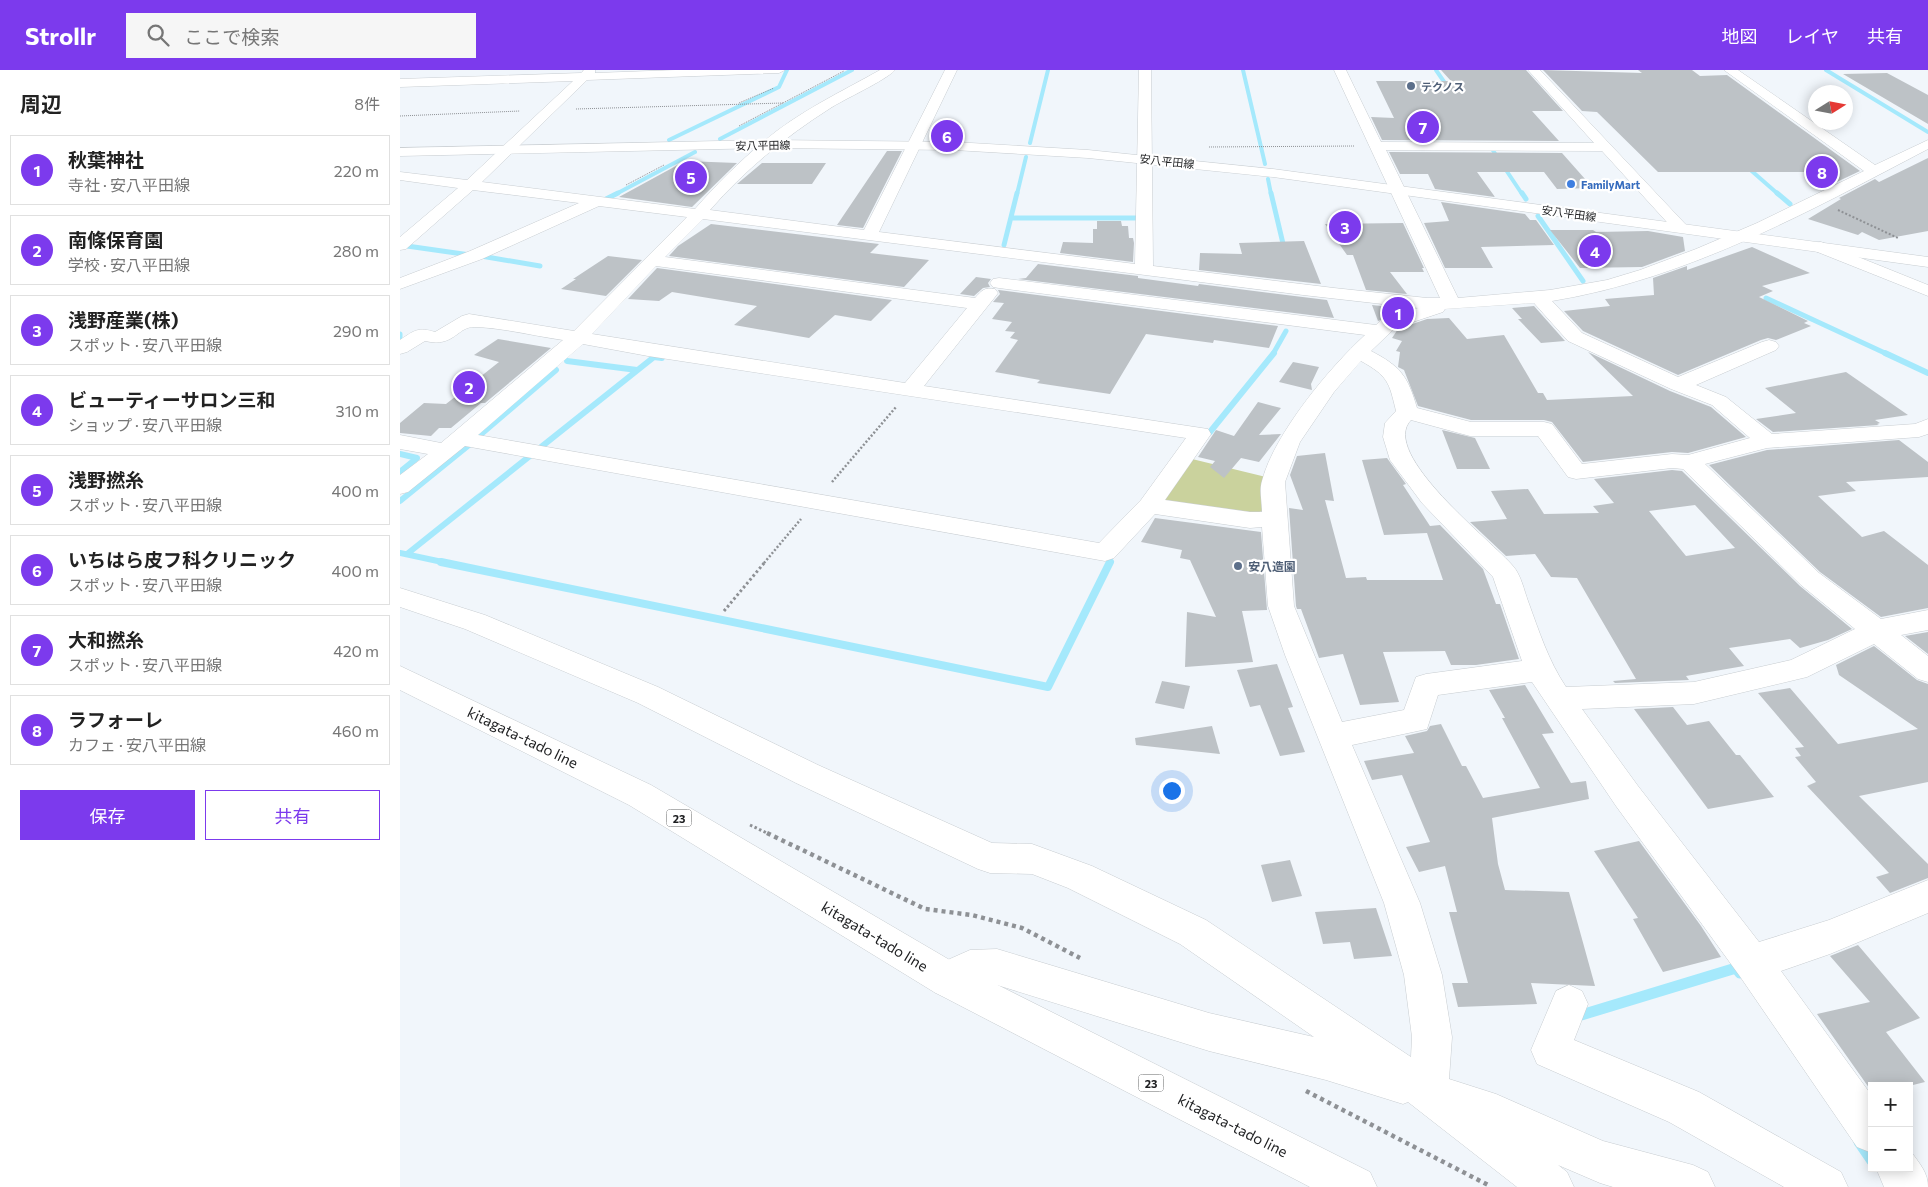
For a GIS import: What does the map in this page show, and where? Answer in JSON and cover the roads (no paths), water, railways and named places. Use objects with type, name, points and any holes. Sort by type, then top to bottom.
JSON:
[{"type":"street","points":[[400,82],[588,73],[779,70]]},
{"type":"street","points":[[400,487],[454,445],[579,337],[720,190],[770,144],[795,125],[889,70]]},
{"type":"street","points":[[869,236],[951,70]]},
{"type":"street","points":[[1144,270],[1145,70]]},
{"type":"street","points":[[1340,70],[1396,189],[1414,220],[1451,302]]},
{"type":"street","points":[[1534,70],[1681,228]]},
{"type":"street","points":[[1730,70],[1874,171]]},
{"type":"street","points":[[400,245],[470,185],[588,73]]},
{"type":"street","name":"安八平田線","points":[[400,152],[770,144],[914,145],[1144,159],[1273,172],[1927,261]]},
{"type":"street","points":[[400,176],[698,215],[1371,298],[1429,303],[1537,296],[1588,289],[1630,279],[1681,262],[1742,236],[1928,144]]},
{"type":"street","points":[[1376,146],[1606,147]]},
{"type":"street","points":[[400,284],[476,255],[597,201]]},
{"type":"street","points":[[1821,247],[1928,291]]},
{"type":"street","points":[[910,390],[979,304],[1024,255]]},
{"type":"street","points":[[652,260],[979,304]]},
{"type":"street","points":[[999,283],[1384,328]]},
{"type":"street","points":[[1537,296],[1574,337],[1678,385],[1719,401],[1767,441]]},
{"type":"street","points":[[1371,298],[1384,328]]},
{"type":"street","points":[[1428,1092],[1432,1037],[1423,975],[1402,903],[1299,655],[1281,606],[1273,482],[1289,442],[1327,388],[1358,352],[1384,328],[1451,302]]},
{"type":"street","points":[[400,348],[422,334],[438,338],[469,320],[579,337],[622,346],[1200,434],[1149,505],[1105,552],[454,445],[400,442]]},
{"type":"street","points":[[1678,385],[1769,346]]},
{"type":"street","points":[[1358,352],[1390,370],[1400,383],[1407,412]]},
{"type":"street","points":[[1407,412],[1470,429],[1544,429],[1576,472],[1672,461],[1689,462],[1731,449],[1767,441],[1910,430],[1928,426]]},
{"type":"street","points":[[1407,412],[1396,423],[1394,437],[1401,460],[1430,498],[1505,573],[1539,670],[1558,699],[1752,962],[1868,1127]]},
{"type":"street","points":[[1689,462],[1810,579],[1878,630],[1928,671]]},
{"type":"street","points":[[1149,505],[1250,520],[1274,519]]},
{"type":"street","points":[[400,597],[475,622],[648,695],[807,774],[990,858],[1032,858],[1080,877],[1192,932],[1428,1092],[1552,1187]]},
{"type":"street","points":[[1558,699],[1694,694],[1797,669],[1878,630],[1928,620]]},
{"type":"street","points":[[1333,736],[1416,720],[1426,685],[1539,670]]},
{"type":"street","name":"kitagata-tado line","points":[[400,677],[640,795],[947,979],[1355,1187]]},
{"type":"street","points":[[1752,962],[1830,937],[1928,896]]},
{"type":"street","points":[[947,979],[970,968],[997,967],[1209,1032],[1326,1060],[1428,1092],[1496,1115],[1600,1162],[1693,1187]]},
{"type":"street","points":[[1569,1004],[1551,1050],[1684,1107],[1826,1187]]},
{"type":"street","points":[[1900,1172],[1910,1187]]},
{"type":"waterway","points":[[669,140],[779,87],[787,70]]},
{"type":"waterway","points":[[720,139],[852,70]]},
{"type":"waterway","points":[[1030,143],[1048,70]]},
{"type":"waterway","points":[[1243,70],[1265,164]]},
{"type":"waterway","points":[[1436,70],[1449,89]]},
{"type":"waterway","points":[[1826,70],[1928,132]]},
{"type":"waterway","points":[[1492,149],[1522,194]]},
{"type":"waterway","points":[[616,194],[695,152]]},
{"type":"waterway","points":[[1017,194],[1026,157]]},
{"type":"waterway","points":[[1746,166],[1778,194]]},
{"type":"waterway","points":[[1268,179],[1271,194]]},
{"type":"waterway","points":[[1004,245],[1017,193]]},
{"type":"waterway","points":[[1271,193],[1285,252]]},
{"type":"waterway","points":[[1522,193],[1526,199]]},
{"type":"waterway","points":[[1777,193],[1790,204]]},
{"type":"waterway","points":[[606,199],[616,194]]},
{"type":"waterway","points":[[1538,216],[1583,281]]},
{"type":"waterway","points":[[1011,218],[1136,218]]},
{"type":"waterway","points":[[407,246],[470,255]]},
{"type":"waterway","points":[[481,256],[540,266]]},
{"type":"waterway","points":[[1766,298],[1887,354]]},
{"type":"waterway","points":[[1273,354],[1286,331]]},
{"type":"waterway","points":[[1210,432],[1274,353]]},
{"type":"waterway","points":[[1885,353],[1928,373]]},
{"type":"waterway","points":[[407,554],[654,357],[662,358]]},
{"type":"waterway","points":[[567,361],[637,370]]},
{"type":"waterway","points":[[480,435],[556,370]]},
{"type":"waterway","points":[[400,501],[469,445]]},
{"type":"waterway","points":[[400,454],[417,458],[400,472]]},
{"type":"waterway","points":[[400,553],[447,563]]},
{"type":"waterway","points":[[441,562],[1048,687],[1110,562]]},
{"type":"waterway","points":[[1578,1016],[1736,968],[1740,973]]},
{"type":"waterway","points":[[1859,1142],[1868,1155]]},
{"type":"place","name":"テクノス","points":[[1411,86]]},
{"type":"place","name":"大和撚糸","points":[[1423,127]]},
{"type":"place","name":"いちはら皮フ科クリニック","points":[[947,136]]},
{"type":"place","name":"ラフォーレ","points":[[1822,172]]},
{"type":"place","name":"浅野撚糸","points":[[691,177]]},
{"type":"place","name":"FamilyMart","points":[[1571,184]]},
{"type":"place","name":"浅野産業(株)","points":[[1345,227]]},
{"type":"place","name":"ビューティーサロン三和","points":[[1595,251]]},
{"type":"place","name":"秋葉神社","points":[[1398,313]]},
{"type":"place","name":"南條保育園","points":[[469,387]]},
{"type":"place","name":"安八造園","points":[[1238,566]]}]
